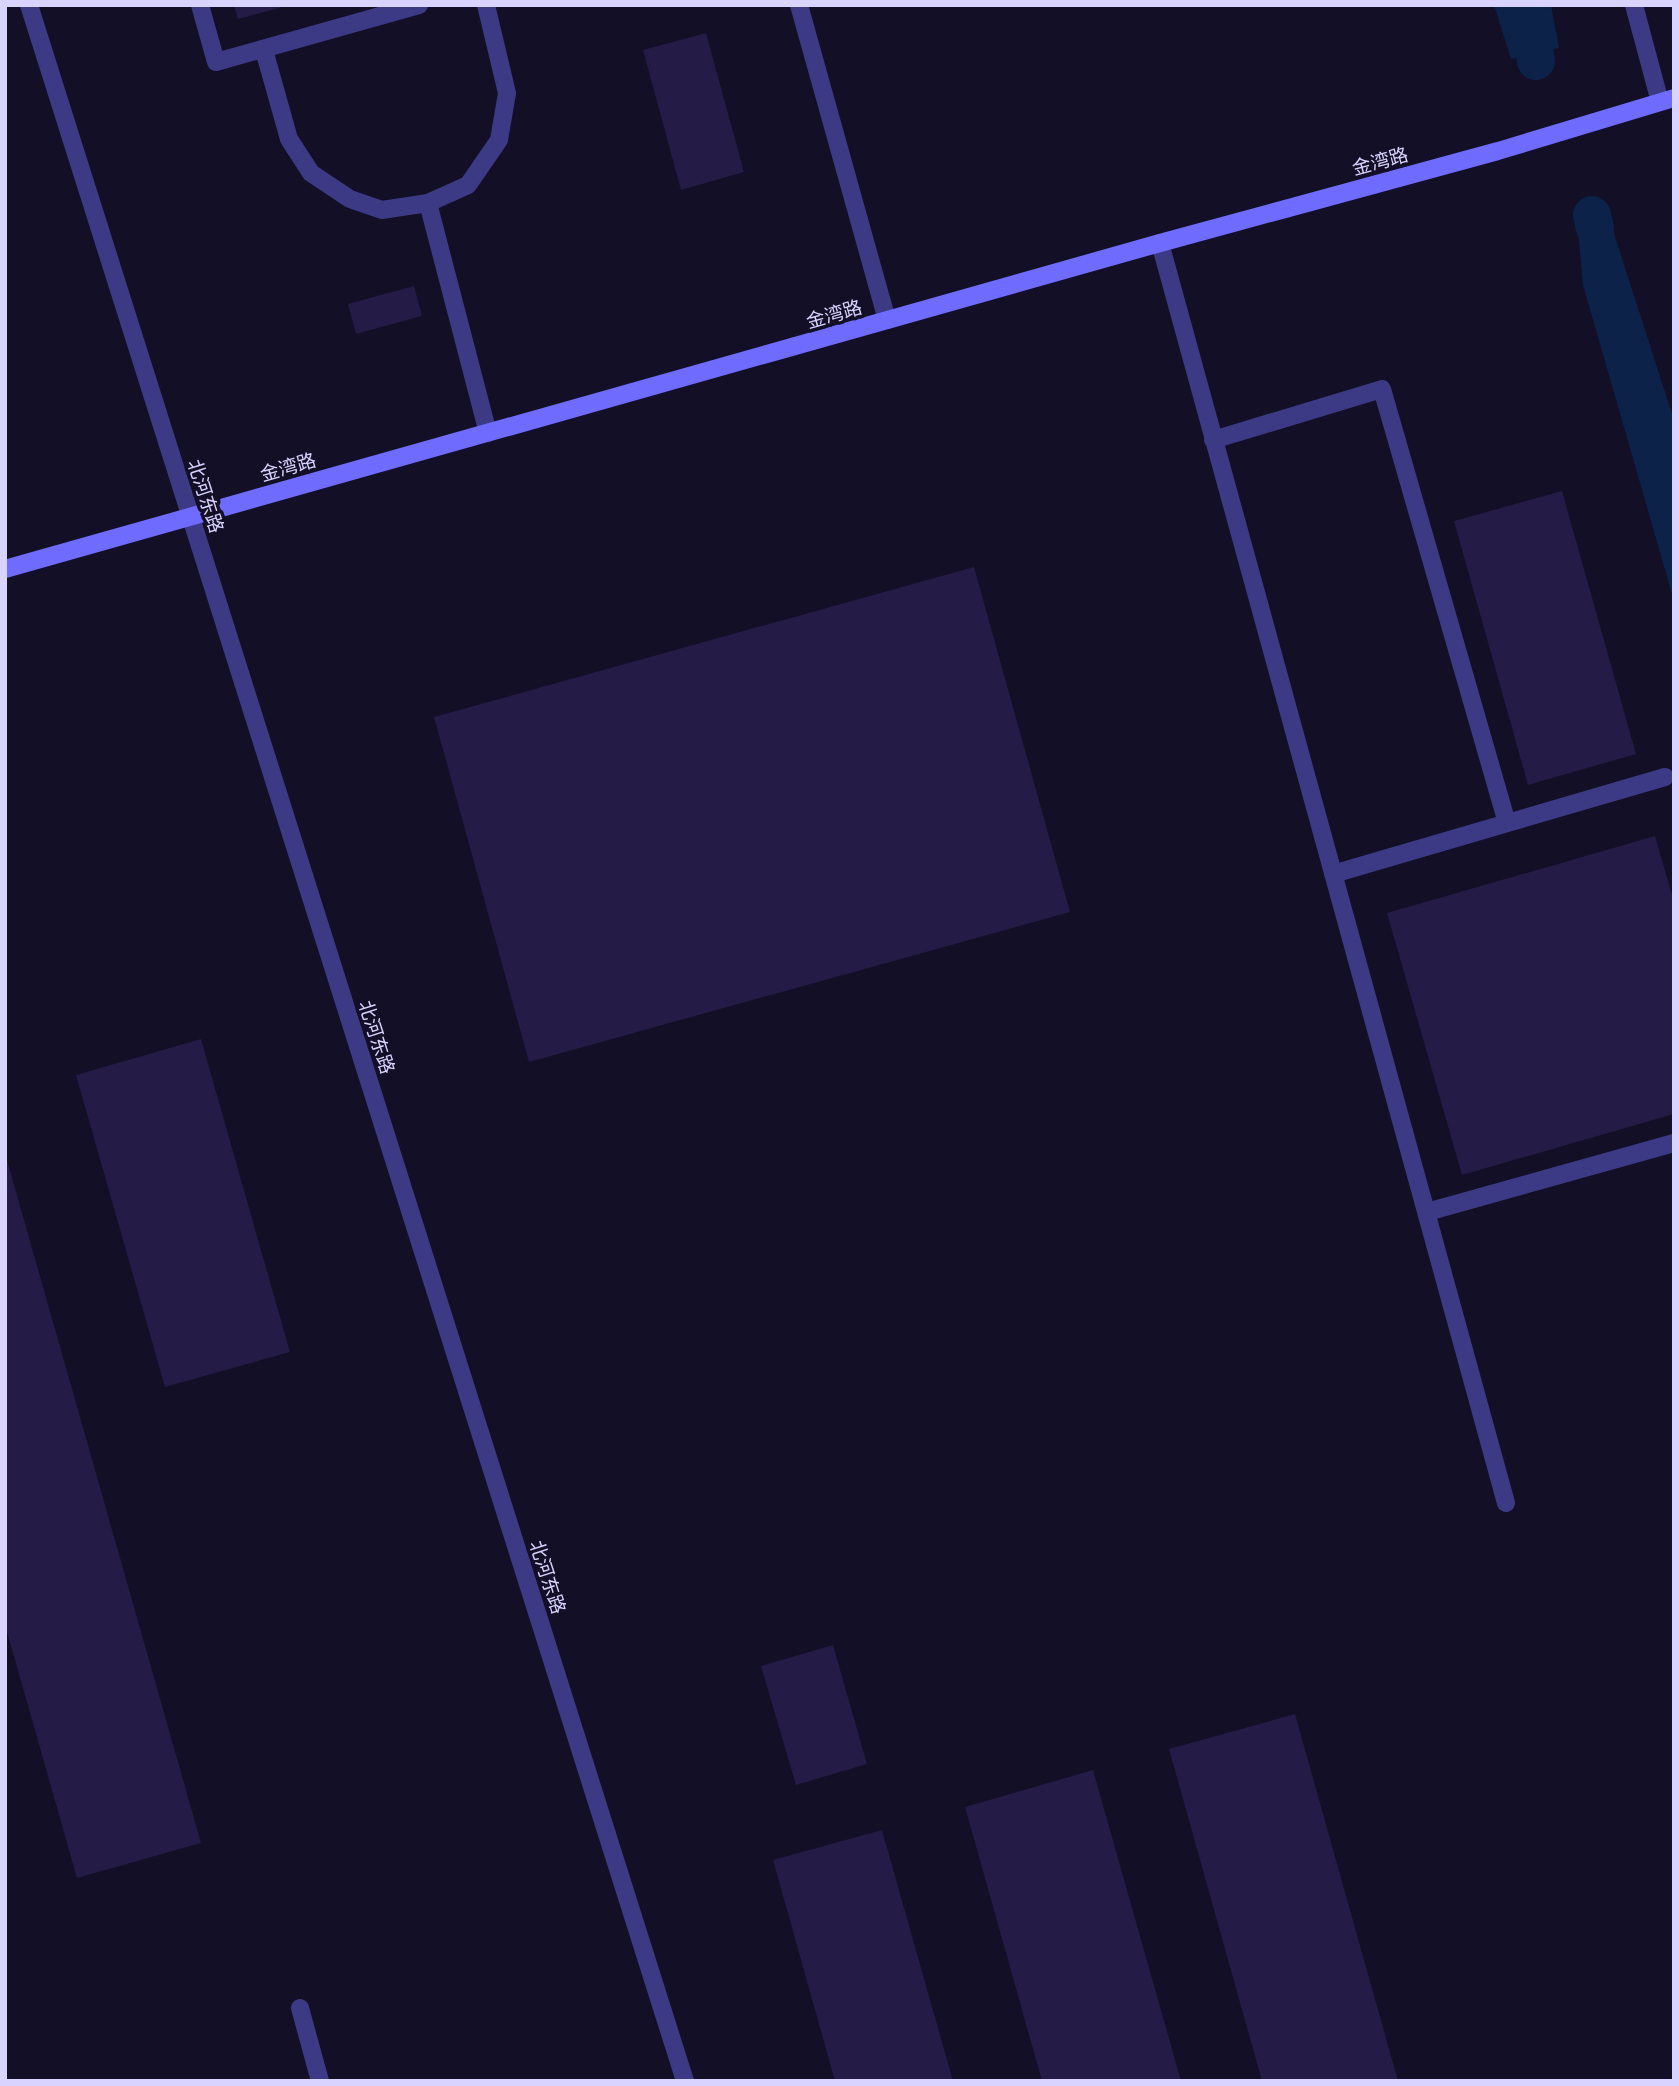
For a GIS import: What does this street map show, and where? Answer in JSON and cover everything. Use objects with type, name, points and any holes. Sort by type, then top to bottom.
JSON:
[{"type":"street","name":"北河东路","points":[[29,5],[685,2081]]},
{"type":"street","points":[[201,5],[216,62],[419,5]]},
{"type":"street","points":[[264,50],[289,139],[311,173],[350,199],[382,210],[428,203],[468,184],[499,140],[507,93],[486,5]]},
{"type":"street","points":[[799,5],[887,320]]},
{"type":"street","points":[[1634,5],[1667,100]]},
{"type":"street","name":"金湾路","points":[[5,569],[1485,154],[1667,100]]},
{"type":"street","points":[[428,203],[488,433]]},
{"type":"street","points":[[1160,243],[1506,1503]]},
{"type":"street","points":[[1213,440],[1382,390],[1507,823]]},
{"type":"street","points":[[1334,874],[1665,777]]},
{"type":"street","points":[[1427,1212],[1674,1143]]},
{"type":"street","points":[[300,2008],[320,2081]]},
{"type":"water","points":[[1494,5],[1551,5],[1559,48],[1511,59]]},
{"type":"water","points":[[1611,224],[1674,420],[1674,601],[1583,285],[1578,230]]},
{"type":"building","points":[[234,5],[286,5],[286,6],[238,19]]},
{"type":"building","points":[[706,33],[744,172],[681,190],[643,50]]},
{"type":"building","points":[[414,286],[422,316],[356,334],[348,304]]},
{"type":"building","points":[[1562,491],[1636,754],[1528,785],[1454,521]]},
{"type":"building","points":[[974,567],[1070,912],[529,1062],[434,717]]},
{"type":"building","points":[[1655,836],[1674,902],[1674,1114],[1462,1175],[1387,913]]},
{"type":"building","points":[[201,1039],[290,1352],[165,1387],[76,1075]]},
{"type":"building","points":[[5,1153],[201,1843],[77,1878],[5,1625]]},
{"type":"building","points":[[833,1645],[867,1764],[796,1785],[761,1666]]},
{"type":"building","points":[[1295,1714],[1398,2081],[1262,2081],[1169,1749]]},
{"type":"building","points":[[1093,1770],[1181,2081],[1042,2081],[965,1807]]},
{"type":"building","points":[[882,1830],[953,2081],[835,2081],[773,1860]]},
{"type":"waterway","points":[[1535,54],[1536,61]]},
{"type":"waterway","points":[[1592,215],[1595,228]]}]
